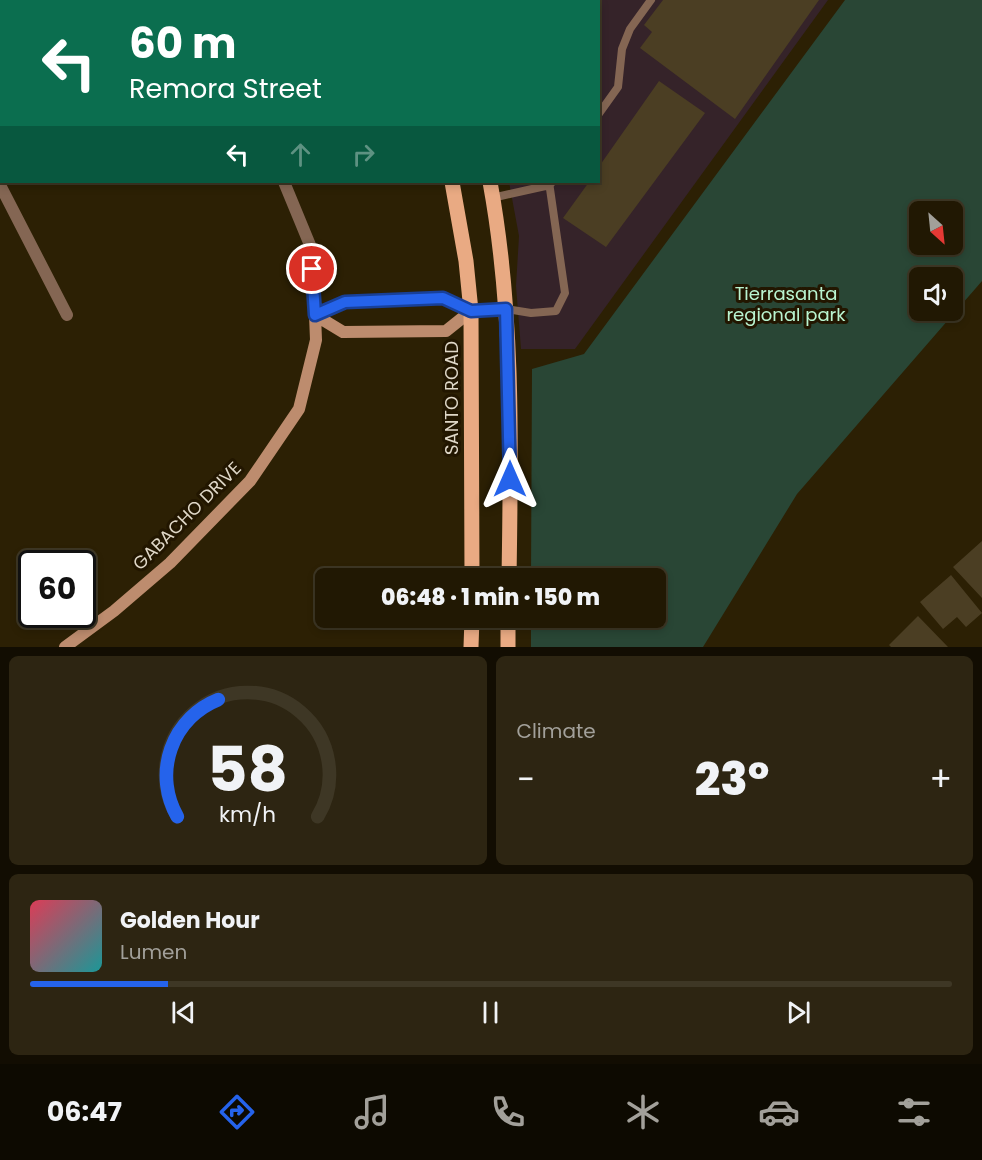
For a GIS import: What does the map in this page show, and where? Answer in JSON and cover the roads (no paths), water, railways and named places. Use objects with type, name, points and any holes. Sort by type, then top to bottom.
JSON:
[{"type":"main road","name":"SANTO ROAD","points":[[452,183],[466,261],[471,311],[472,568]]},
{"type":"main road","points":[[490,183],[502,253],[506,309],[509,568]]},
{"type":"main road","points":[[471,647],[472,628]]},
{"type":"main road","points":[[508,628],[508,647]]},
{"type":"street","points":[[284,183],[310,245],[315,315]]},
{"type":"street","points":[[0,184],[67,315]]},
{"type":"street","points":[[315,315],[345,302],[443,298],[471,311],[506,309]]},
{"type":"street","points":[[315,315],[344,332],[446,331],[471,311]]},
{"type":"street","name":"GABACHO DRIVE","points":[[65,647],[114,611],[170,563],[250,482],[299,409],[316,340],[315,315]]},
{"type":"lane","points":[[600,112],[618,87],[622,49],[630,29],[651,0]]},
{"type":"lane","points":[[492,198],[550,183],[565,293],[556,311],[531,313],[506,309]]},
{"type":"park label","name":"Tierrasanta regional park","points":[[786,304]]}]
